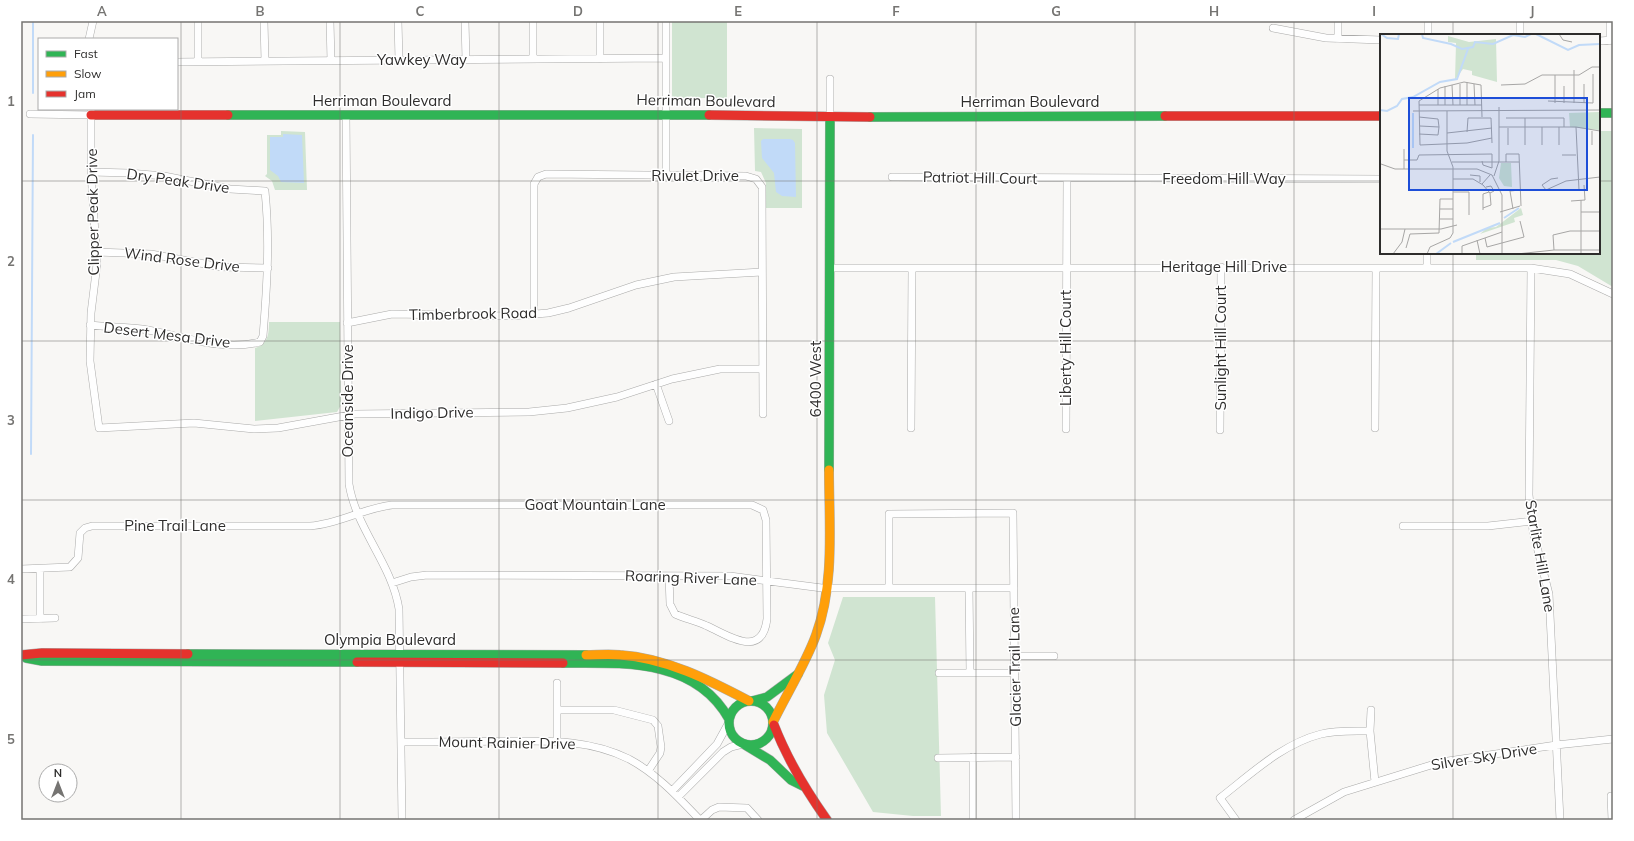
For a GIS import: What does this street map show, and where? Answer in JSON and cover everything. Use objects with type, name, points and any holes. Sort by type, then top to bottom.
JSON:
[{"type":"street","points":[[89,38],[93,21]]},
{"type":"street","points":[[198,21],[198,62]]},
{"type":"street","points":[[264,21],[265,61]]},
{"type":"street","points":[[330,21],[331,60]]},
{"type":"street","points":[[398,21],[398,60]]},
{"type":"street","points":[[465,21],[466,60]]},
{"type":"street","points":[[533,21],[533,59]]},
{"type":"street","points":[[600,21],[600,59]]},
{"type":"street","points":[[666,21],[666,176]]},
{"type":"street","points":[[1338,21],[1338,39]]},
{"type":"street","points":[[1428,21],[1428,34]]},
{"type":"street","points":[[1520,21],[1520,34]]},
{"type":"street","points":[[1600,40],[1611,40],[1610,21]]},
{"type":"street","points":[[1273,28],[1338,39],[1380,40]]},
{"type":"street","name":"Yawkey Way","points":[[178,62],[666,58]]},
{"type":"street","name":"6400 West","points":[[773,722],[816,636],[824,609],[828,588],[830,565],[830,79]]},
{"type":"street","name":"Herriman Boulevard","points":[[30,114],[91,112],[346,115],[666,114],[830,117],[1380,116]]},
{"type":"street","name":"Clipper Peak Drive","points":[[91,112],[91,172],[97,264],[90,326],[90,361],[99,428]]},
{"type":"street","points":[[1600,113],[1613,112]]},
{"type":"street","name":"Oceanside Drive","points":[[346,115],[349,484],[357,514],[392,583],[399,609],[401,658],[402,820]]},
{"type":"street","name":"Dry Peak Drive","points":[[91,172],[129,172],[164,176],[230,189],[264,191]]},
{"type":"street","name":"Rivulet Drive","points":[[534,314],[534,184],[538,177],[546,174],[746,176],[756,179],[762,187],[763,414]]},
{"type":"street","name":"Patriot Hill Court","points":[[892,177],[1067,179]]},
{"type":"street","name":"Freedom Hill Way","points":[[1067,179],[1380,178]]},
{"type":"street","name":"Liberty Hill Court","points":[[1066,429],[1067,179]]},
{"type":"street","name":"Desert Mesa Drive","points":[[90,326],[142,329],[182,338],[222,344],[260,342],[263,336],[268,268],[268,216],[264,191]]},
{"type":"street","name":"Wind Rose Drive","points":[[96,252],[151,254],[221,267],[268,268]]},
{"type":"street","points":[[1427,254],[1427,267]]},
{"type":"street","name":"Sunlight Hill Court","points":[[1220,430],[1221,267]]},
{"type":"street","name":"Heritage Hill Drive","points":[[830,268],[1531,268],[1570,274],[1613,294]]},
{"type":"street","points":[[1375,428],[1376,268]]},
{"type":"street","name":"Starlite Hill Lane","points":[[1531,268],[1528,454],[1529,495],[1532,522],[1549,594],[1560,820]]},
{"type":"street","points":[[912,269],[912,428]]},
{"type":"street","name":"Timberbrook Road","points":[[347,322],[392,314],[511,316],[534,314],[569,308],[636,285],[674,277],[762,272]]},
{"type":"street","name":"Indigo Drive","points":[[99,428],[194,423],[254,429],[278,428],[348,416],[447,412],[528,412],[567,408],[617,397],[672,379],[720,370],[762,369]]},
{"type":"street","points":[[656,384],[669,421]]},
{"type":"street","name":"Goat Mountain Lane","points":[[357,514],[376,507],[392,505],[755,506],[763,510],[766,516],[766,626],[757,639],[746,642],[737,641],[708,626],[674,612],[670,604],[669,576]]},
{"type":"street","name":"Glacier Trail Lane","points":[[889,588],[888,514],[1013,513],[1016,820]]},
{"type":"street","name":"Pine Trail Lane","points":[[21,569],[64,569],[73,566],[78,558],[79,536],[82,530],[88,527],[310,526],[335,522],[357,514]]},
{"type":"street","points":[[1403,526],[1488,526],[1532,522]]},
{"type":"street","points":[[40,569],[40,618]]},
{"type":"street","name":"Roaring River Lane","points":[[392,583],[422,575],[737,576],[828,588],[1014,588]]},
{"type":"street","points":[[969,588],[970,673]]},
{"type":"street","points":[[21,618],[55,618]]},
{"type":"street","name":"Olympia Boulevard","points":[[21,655],[42,661],[632,656],[657,661],[680,668],[751,701]]},
{"type":"street","points":[[1014,656],[1054,656]]},
{"type":"street","name":"Olympia Boulevard","points":[[401,658],[618,662],[641,664],[672,673],[700,687],[719,701],[729,722]]},
{"type":"street","points":[[939,673],[1015,673]]},
{"type":"street","points":[[675,794],[717,744],[735,707],[771,695],[786,681],[798,674]]},
{"type":"street","points":[[556,683],[557,741]]},
{"type":"street","points":[[751,701],[765,706],[771,713],[782,749],[798,774],[803,786],[828,820]]},
{"type":"street","points":[[557,710],[614,710],[652,720],[658,726],[661,747],[660,753],[648,771]]},
{"type":"street","points":[[1371,710],[1370,731],[1376,782]]},
{"type":"street","points":[[729,722],[732,736],[770,760],[791,780],[803,786]]},
{"type":"street","points":[[675,794],[723,752],[731,747],[744,744],[753,745],[762,742],[772,732],[773,722]]},
{"type":"street","points":[[1236,820],[1220,798],[1261,766],[1291,746],[1304,739],[1322,734],[1370,731]]},
{"type":"street","name":"Silver Sky Drive","points":[[1294,820],[1344,792],[1441,762],[1556,745],[1613,739]]},
{"type":"street","name":"Mount Rainier Drive","points":[[401,742],[557,741],[580,743],[606,750],[629,760],[648,771],[675,794],[700,820]]},
{"type":"street","points":[[938,758],[1016,757]]},
{"type":"street","points":[[973,758],[974,820]]},
{"type":"street","points":[[1612,796],[1612,820]]},
{"type":"street","points":[[700,820],[714,808],[722,806],[747,808],[758,820]]},
{"type":"green space","points":[[672,21],[727,21],[727,98],[672,98]]},
{"type":"green space","points":[[754,128],[802,129],[802,208],[765,208],[766,183],[761,172],[755,171]]},
{"type":"green space","points":[[281,131],[305,132],[307,190],[275,190],[272,181],[265,176],[267,174],[267,135],[281,135]]},
{"type":"green space","points":[[1600,131],[1613,131],[1613,287],[1578,266],[1556,260],[1476,260],[1476,254],[1600,254]]},
{"type":"green space","points":[[269,322],[340,322],[341,405],[337,412],[255,421],[255,348],[263,344],[267,338]]},
{"type":"green space","points":[[843,597],[935,597],[941,816],[913,816],[873,812],[827,733],[824,695],[835,660],[828,643]]},
{"type":"water","points":[[283,134],[302,135],[304,183],[281,182],[278,176],[270,170],[270,137],[283,137]]},
{"type":"water","points":[[763,139],[790,139],[795,143],[796,197],[782,196],[776,192],[774,173],[762,158],[761,141]]},
{"type":"waterway","points":[[33,21],[33,93]]},
{"type":"waterway","points":[[31,454],[33,135]]},
{"type":"traffic: fast","points":[[1600,113],[1613,113]]},
{"type":"traffic: fast","points":[[228,115],[709,115]]},
{"type":"traffic: fast","points":[[870,117],[1165,116]]},
{"type":"traffic: fast","points":[[829,470],[830,117]]},
{"type":"traffic: fast","points":[[188,654],[586,655]]},
{"type":"traffic: fast","points":[[26,658],[42,661],[357,662]]},
{"type":"traffic: fast","points":[[563,663],[609,663],[633,665],[656,668],[677,674],[697,685],[715,699],[729,719]]},
{"type":"traffic: fast","points":[[752,701],[767,697],[798,674]]},
{"type":"traffic: fast","points":[[747,701],[755,701],[760,702],[767,707],[772,714],[773,723],[772,732],[767,739],[760,744],[747,745],[739,742],[732,735],[729,727],[729,719],[732,711],[739,704],[747,701]]},
{"type":"traffic: fast","points":[[745,745],[770,760],[791,780],[803,786]]},
{"type":"traffic: slow","points":[[773,722],[807,657],[822,615],[826,595],[830,554],[829,470]]},
{"type":"traffic: slow","points":[[586,655],[620,655],[654,660],[687,671],[749,701]]},
{"type":"traffic: jam","points":[[91,115],[228,115]]},
{"type":"traffic: jam","points":[[709,115],[870,117]]},
{"type":"traffic: jam","points":[[1165,116],[1380,116]]},
{"type":"traffic: jam","points":[[21,655],[42,653],[188,654]]},
{"type":"traffic: jam","points":[[357,662],[563,663]]},
{"type":"traffic: jam","points":[[774,725],[785,751],[811,797],[827,820]]}]
